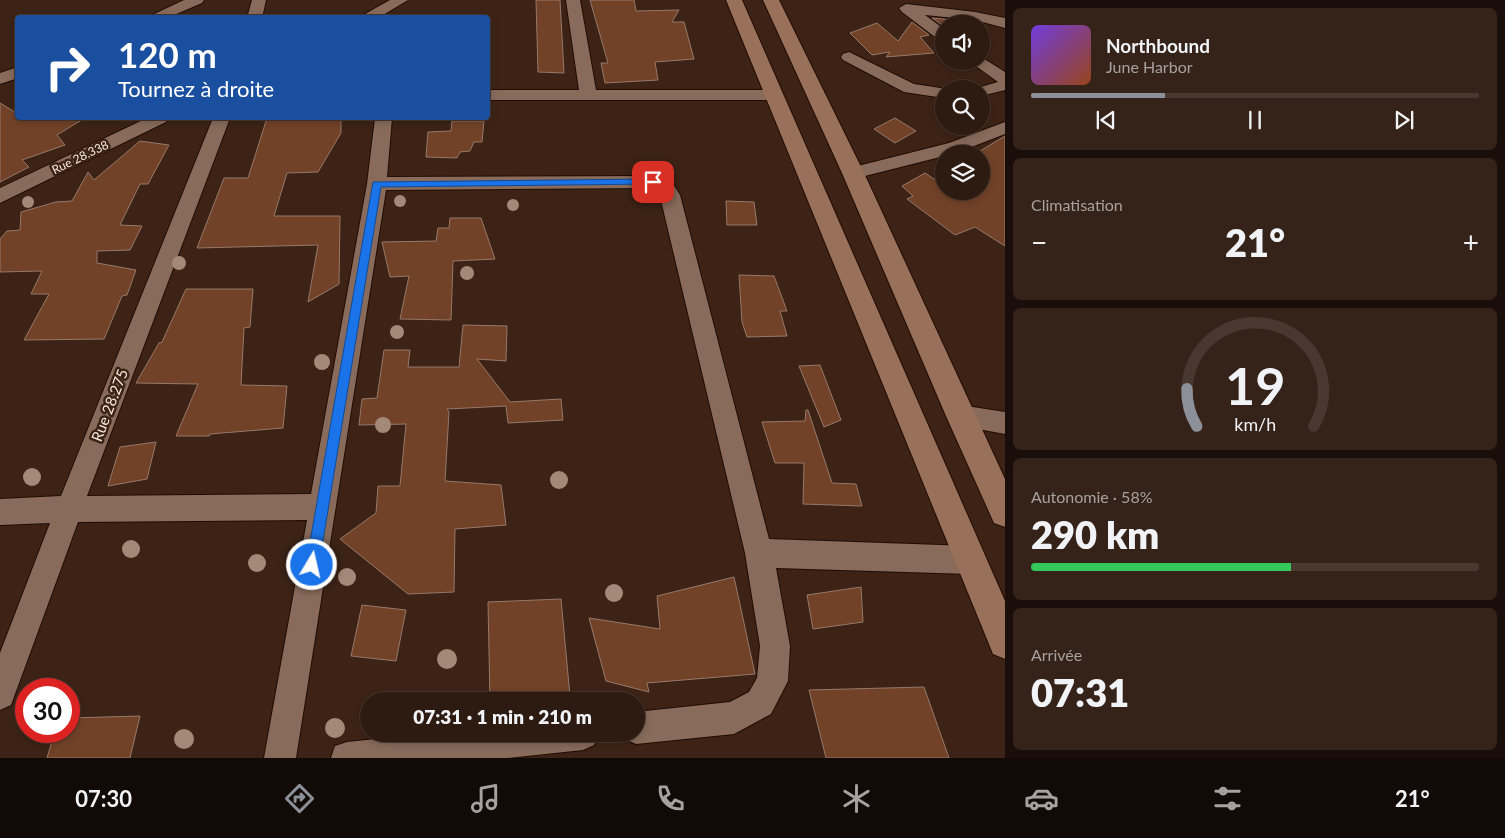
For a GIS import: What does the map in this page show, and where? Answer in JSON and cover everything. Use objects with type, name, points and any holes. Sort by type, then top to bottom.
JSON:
[{"type":"main road","points":[[734,0],[1005,642]]},
{"type":"main road","points":[[770,0],[854,173],[960,416],[1005,512]]},
{"type":"street","points":[[160,15],[197,0]]},
{"type":"street","points":[[255,15],[259,0]]},
{"type":"street","points":[[573,0],[588,94]]},
{"type":"street","points":[[894,0],[935,30]]},
{"type":"street","points":[[373,15],[396,7]]},
{"type":"street","points":[[907,9],[980,16],[1005,22]]},
{"type":"street","points":[[849,57],[910,88],[935,92]]},
{"type":"street","points":[[990,69],[1005,78]]},
{"type":"street","points":[[0,79],[15,73]]},
{"type":"street","points":[[990,89],[1005,85]]},
{"type":"street","points":[[490,95],[775,95]]},
{"type":"street","name":"Rue 28.338","points":[[1,197],[156,120]]},
{"type":"street","name":"Rue 28.275","points":[[0,694],[69,509],[220,120]]},
{"type":"street","points":[[280,758],[376,184],[384,120]]},
{"type":"street","points":[[854,173],[955,147],[1005,128]]},
{"type":"street","points":[[376,184],[653,182],[666,189],[670,195],[759,553],[775,646],[772,681],[760,703],[734,718],[645,727]]},
{"type":"street","points":[[960,416],[1005,423]]},
{"type":"street","points":[[0,512],[69,509],[322,506]]},
{"type":"street","points":[[759,553],[970,560]]},
{"type":"street","points":[[347,758],[504,742]]},
{"type":"building","points":[[536,0],[560,0],[564,73],[538,72]]},
{"type":"building","points":[[590,0],[634,0],[636,11],[679,10],[672,22],[684,22],[694,59],[655,62],[658,80],[605,83],[601,63],[608,63]]},
{"type":"building","points":[[912,22],[929,35],[920,37],[934,53],[886,57],[890,52],[872,55],[850,33],[877,23],[898,41]]},
{"type":"building","points":[[0,103],[15,112],[15,120],[82,120],[57,135],[65,145],[22,160],[29,167],[0,182]]},
{"type":"building","points":[[895,118],[916,131],[895,143],[874,129]]},
{"type":"building","points":[[266,120],[341,120],[341,133],[318,172],[287,173],[274,216],[340,216],[339,284],[308,302],[318,245],[197,248],[224,178],[248,178]]},
{"type":"building","points":[[452,121],[484,121],[482,142],[474,142],[470,151],[460,152],[457,158],[426,157],[428,132],[451,131]]},
{"type":"building","points":[[1005,136],[1005,246],[975,227],[955,235],[907,199],[913,196],[902,186],[925,173],[935,178],[935,200],[990,200],[990,145]]},
{"type":"building","points":[[140,141],[169,145],[148,184],[140,184],[120,225],[142,226],[130,250],[97,251],[97,263],[136,270],[127,295],[122,296],[104,339],[24,340],[49,294],[31,294],[42,271],[0,272],[0,239],[7,231],[20,230],[21,212],[56,202],[72,201],[88,172],[94,180]]},
{"type":"building","points":[[726,201],[754,202],[757,225],[727,225]]},
{"type":"building","points":[[450,218],[481,218],[495,259],[453,261],[451,320],[400,319],[409,276],[390,277],[382,242],[436,241],[438,228],[449,228]]},
{"type":"building","points":[[739,275],[774,276],[787,311],[780,311],[787,336],[747,337],[742,322]]},
{"type":"building","points":[[186,289],[253,289],[250,327],[244,328],[241,385],[287,386],[283,428],[210,434],[209,436],[176,436],[198,384],[136,383],[159,343],[162,342]]},
{"type":"building","points":[[463,325],[507,326],[506,361],[477,359],[510,402],[561,399],[563,420],[508,423],[506,406],[447,409],[449,412],[445,481],[501,485],[506,525],[455,529],[454,592],[408,594],[340,539],[376,513],[378,486],[400,486],[406,424],[359,425],[362,399],[377,398],[384,350],[410,350],[408,367],[459,367]]},
{"type":"building","points":[[820,365],[841,420],[824,427],[799,366]]},
{"type":"building","points":[[806,410],[808,410],[832,483],[856,484],[862,506],[803,504],[804,463],[775,463],[762,422],[805,421]]},
{"type":"building","points":[[156,442],[147,479],[108,486],[120,447]]},
{"type":"building","points":[[734,577],[755,674],[647,683],[649,692],[606,681],[589,618],[660,629],[657,596]]},
{"type":"building","points":[[861,587],[863,622],[813,629],[807,595]]},
{"type":"building","points":[[561,599],[570,692],[490,692],[488,602]]},
{"type":"building","points":[[362,605],[406,610],[396,661],[351,656]]},
{"type":"building","points":[[924,687],[949,758],[826,758],[809,690]]},
{"type":"building","points":[[140,716],[130,758],[47,758],[51,743],[80,743],[80,718]]},
{"type":"route","points":[[312,565],[376,184],[653,182]]}]
